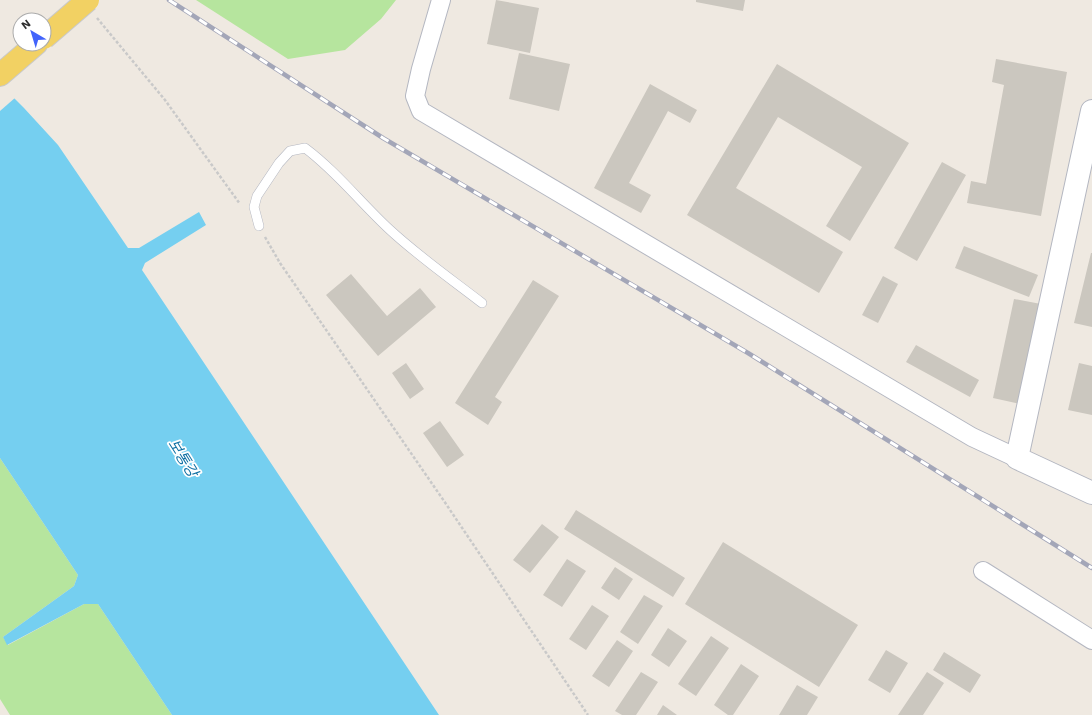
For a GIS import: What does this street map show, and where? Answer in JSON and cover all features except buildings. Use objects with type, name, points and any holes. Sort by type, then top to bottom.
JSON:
[{"type":"main road","points":[[52,33],[92,9]]},
{"type":"main road","points":[[0,75],[27,52]]},
{"type":"street","points":[[441,0],[421,69],[415,96],[421,111],[972,437],[1092,493]]},
{"type":"street","points":[[1017,458],[1092,111]]},
{"type":"street","points":[[983,571],[1092,640]]},
{"type":"lane","points":[[259,226],[254,207],[257,196],[286,155],[290,151],[305,148],[323,161],[389,228],[422,257],[482,303]]},
{"type":"path","points":[[92,9],[165,100],[239,203],[259,226],[280,263],[444,501],[588,715]]},
{"type":"green space","points":[[196,0],[396,0],[381,19],[345,50],[288,59]]},
{"type":"green space","points":[[0,458],[78,575],[74,586],[3,637],[8,645],[84,604],[98,604],[172,715],[10,715],[0,699]]},
{"type":"water","name":"보통강","points":[[0,84],[58,145],[128,248],[139,248],[199,212],[206,225],[145,263],[142,270],[439,715],[172,715],[98,604],[84,604],[7,645],[3,637],[74,586],[78,575],[0,458]]},
{"type":"pier","points":[[0,82],[16,97],[0,111]]},
{"type":"railway","points":[[169,0],[383,138],[748,353],[1092,568]]}]
